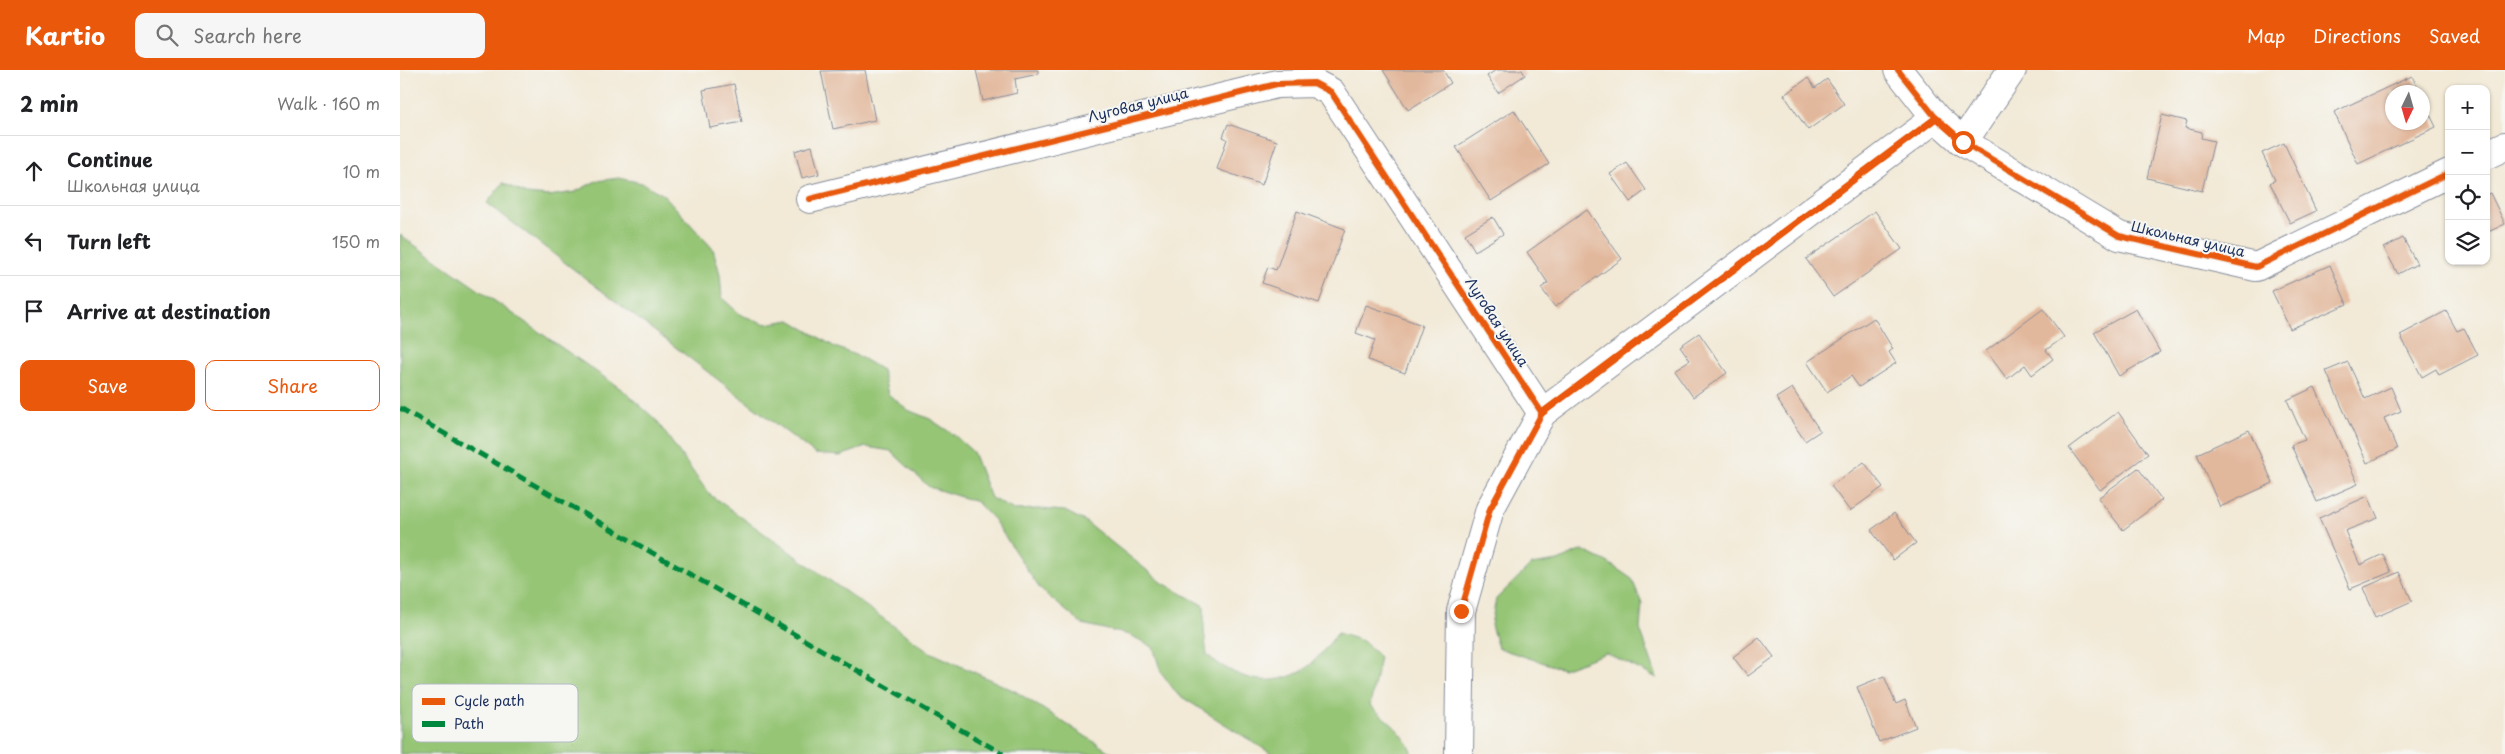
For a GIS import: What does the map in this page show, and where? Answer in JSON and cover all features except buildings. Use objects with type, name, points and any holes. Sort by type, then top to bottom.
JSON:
[{"type":"street","name":"Школьная улица","points":[[1898,70],[1936,118],[1963,142],[2119,236],[2256,267],[2445,175]]},
{"type":"street","points":[[1963,142],[2012,70]]},
{"type":"street","name":"Луговая улица","points":[[810,199],[1277,84],[1314,83],[1331,92],[1542,413]]},
{"type":"street","points":[[1459,754],[1461,611],[1490,509],[1542,413],[1936,118]]},
{"type":"street","points":[[2490,153],[2505,146]]},
{"type":"green space","points":[[619,178],[642,183],[664,195],[713,249],[720,274],[722,298],[741,315],[766,324],[790,320],[835,347],[860,357],[882,370],[888,394],[908,410],[930,419],[954,435],[973,452],[991,498],[1014,510],[1065,511],[1086,522],[1163,583],[1204,606],[1204,631],[1207,655],[1229,670],[1251,678],[1275,680],[1305,669],[1338,633],[1363,641],[1380,657],[1370,706],[1400,733],[1410,746],[1413,754],[1272,754],[1177,694],[1161,672],[1153,647],[1130,635],[1082,624],[1040,589],[994,520],[977,502],[929,487],[891,451],[866,447],[840,456],[815,454],[487,203],[503,183],[526,194],[549,196],[575,192],[596,181]]},
{"type":"green space","points":[[400,235],[624,391],[656,420],[709,494],[930,652],[1015,691],[1113,754],[400,754]]},
{"type":"green space","points":[[1582,550],[1607,562],[1632,579],[1642,604],[1640,629],[1657,678],[1606,653],[1563,669],[1498,648],[1491,625],[1496,599],[1531,565],[1558,561]]},
{"type":"marked path","points":[[400,408],[1003,754]]},
{"type":"cycle path","points":[[1898,70],[1936,118],[1963,142],[2119,236],[2256,267],[2445,175]]},
{"type":"cycle path","points":[[810,199],[1277,84],[1314,83],[1331,92],[1542,413],[1936,118]]},
{"type":"route","points":[[1461,611],[1490,509],[1542,413],[1936,118],[1963,142]]}]
